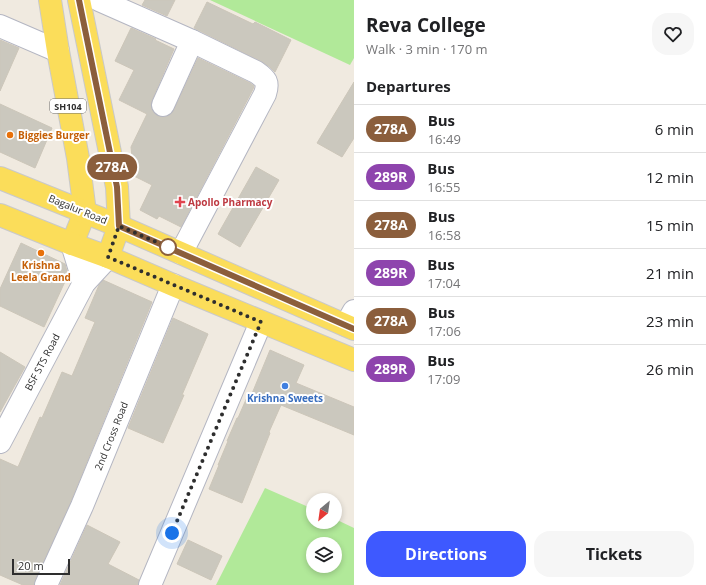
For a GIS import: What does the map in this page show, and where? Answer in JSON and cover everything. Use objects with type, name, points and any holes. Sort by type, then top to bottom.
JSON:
[{"type":"main road","name":"SH104","points":[[50,0],[78,158],[85,212],[72,244]]},
{"type":"main road","name":"SH104","points":[[79,0],[117,187],[119,226],[108,257]]},
{"type":"main road","name":"Bagalur Road","points":[[0,178],[351,322]]},
{"type":"main road","points":[[0,215],[108,257],[354,360]]},
{"type":"street","points":[[99,0],[192,41],[256,72],[263,77],[267,83],[265,94],[181,253]]},
{"type":"street","points":[[0,26],[58,51]]},
{"type":"street","points":[[163,105],[192,41]]},
{"type":"street","points":[[72,244],[84,283]]},
{"type":"street","name":"BSF STS Road","points":[[0,442],[84,283],[108,257]]},
{"type":"street","name":"2nd Cross Road","points":[[46,585],[82,506],[173,285]]},
{"type":"street","points":[[150,585],[261,322]]},
{"type":"green space","points":[[210,0],[354,0],[354,58],[350,65]]},
{"type":"green space","points":[[265,488],[306,506],[306,529],[342,529],[342,522],[354,528],[354,585],[216,585]]},
{"type":"building","points":[[145,0],[175,0],[167,16],[142,5]]},
{"type":"building","points":[[207,2],[253,24],[255,22],[291,40],[275,72],[261,61],[194,28]]},
{"type":"building","points":[[131,28],[174,49],[152,100],[151,106],[153,112],[158,116],[165,117],[170,115],[174,110],[198,58],[254,86],[181,227],[159,216],[157,219],[140,210],[152,185],[134,176],[131,147],[147,114],[119,100],[134,70],[115,61]]},
{"type":"building","points":[[0,40],[19,48],[0,91]]},
{"type":"building","points":[[354,82],[354,138],[342,157],[317,143]]},
{"type":"building","points":[[0,104],[52,128],[35,168],[0,152]]},
{"type":"building","points":[[256,167],[279,180],[240,247],[218,234]]},
{"type":"building","points":[[21,243],[65,264],[68,275],[44,327],[0,306],[0,289]]},
{"type":"building","points":[[103,280],[152,302],[71,501],[34,585],[23,585],[0,575],[0,459],[18,467],[62,372],[72,376],[95,322],[85,318],[99,285]]},
{"type":"building","points":[[173,318],[208,334],[163,443],[128,428]]},
{"type":"building","points":[[270,350],[304,365],[296,383],[354,407],[354,435],[281,405],[242,503],[209,489],[237,418],[248,395],[251,396]]},
{"type":"building","points":[[0,352],[25,367],[0,412]]},
{"type":"building","points":[[87,525],[120,542],[108,564],[139,580],[138,585],[60,585]]},
{"type":"building","points":[[188,540],[222,556],[211,580],[177,564]]},
{"type":"bus line","name":"278A","points":[[79,0],[117,187],[119,226],[354,329]]},
{"type":"place","name":"Biggies Burger","points":[[10,135]]},
{"type":"place","name":"Apollo Pharmacy","points":[[180,202]]},
{"type":"place","name":"Krishna Leela Grand","points":[[41,253]]},
{"type":"place","name":"Krishna Sweets","points":[[285,386]]},
{"type":"route","points":[[168,247],[119,226],[108,257],[261,322],[172,533]]}]
